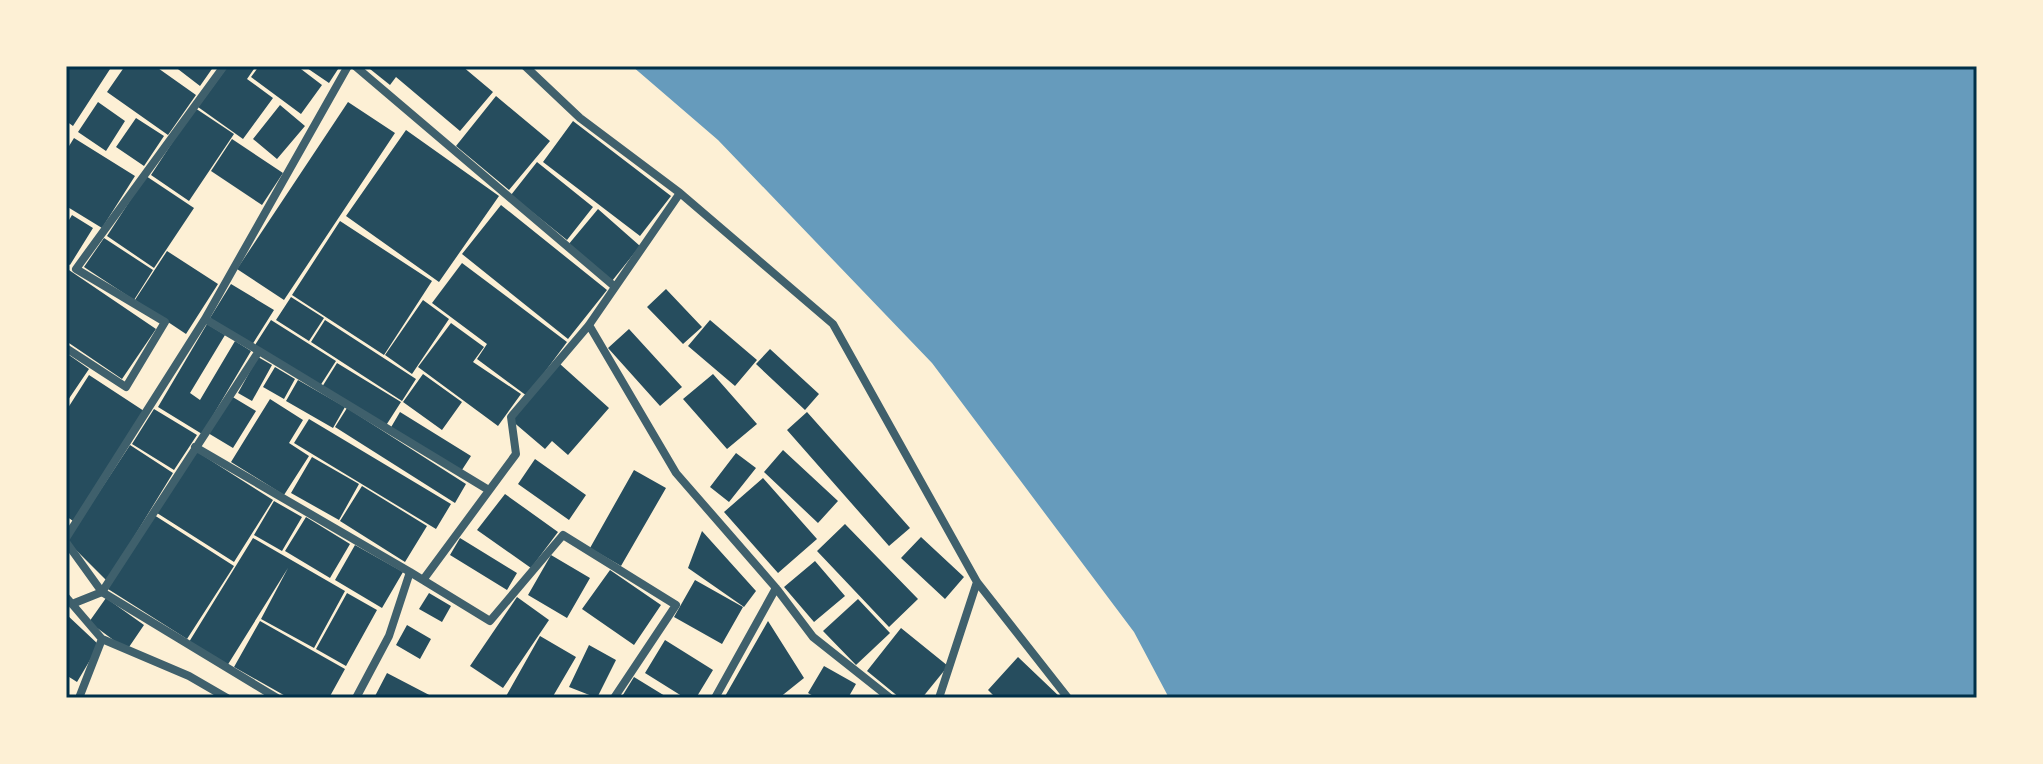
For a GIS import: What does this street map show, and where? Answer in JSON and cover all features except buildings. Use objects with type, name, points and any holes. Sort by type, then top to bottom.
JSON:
[{"type":"street","points":[[66,348],[126,387],[165,322],[76,269],[224,66]]},
{"type":"street","points":[[277,698],[102,592],[66,540],[205,319],[348,66]]},
{"type":"street","points":[[355,66],[614,286]]},
{"type":"street","points":[[525,66],[580,118],[680,193],[833,324],[977,582],[1068,698]]},
{"type":"street","points":[[423,580],[487,489],[516,454],[511,417],[589,325],[680,193]]},
{"type":"street","points":[[205,319],[487,489]]},
{"type":"street","points":[[589,325],[676,473],[776,588],[813,637],[890,698]]},
{"type":"street","points":[[227,698],[189,676],[102,639],[69,601],[102,592],[259,351]]},
{"type":"street","points":[[195,447],[490,621],[563,535],[676,605],[614,698]]},
{"type":"street","points":[[356,698],[389,636],[410,572]]},
{"type":"street","points":[[939,698],[977,582]]},
{"type":"street","points":[[715,698],[776,588]]},
{"type":"street","points":[[79,698],[102,639]]},
{"type":"water","points":[[632,66],[1977,66],[1977,698],[1169,698],[1134,632],[932,363],[718,140]]}]
